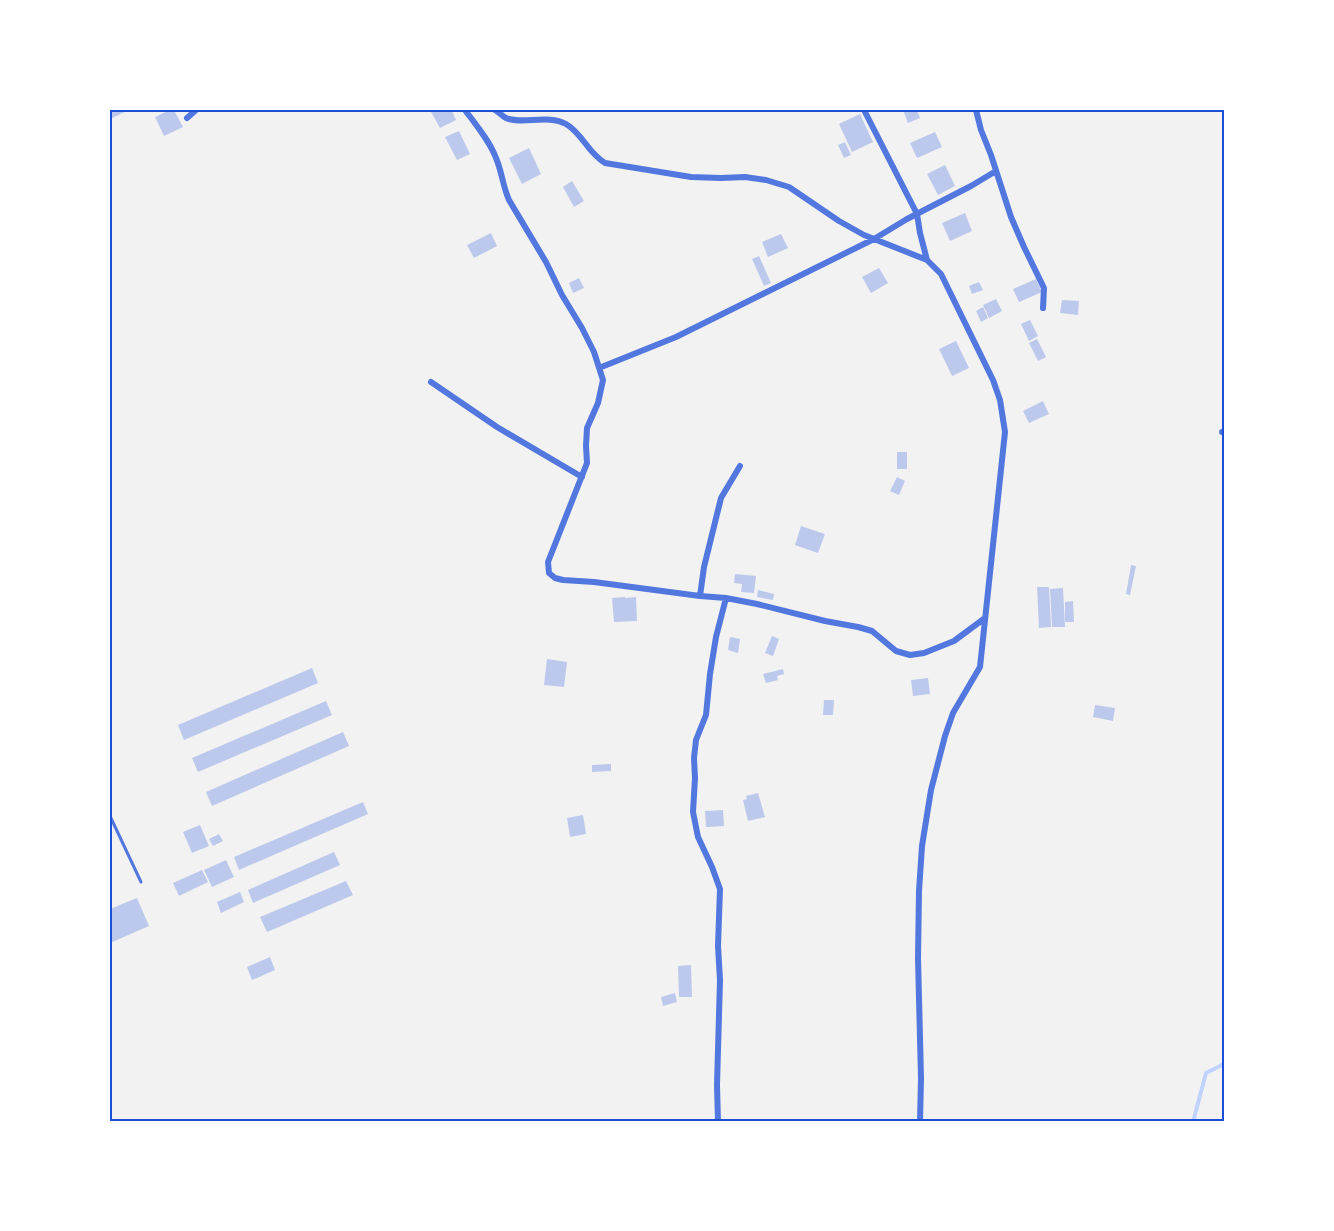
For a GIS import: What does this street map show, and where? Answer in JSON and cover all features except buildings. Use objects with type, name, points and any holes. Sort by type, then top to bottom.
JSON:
[{"type":"street","points":[[187,118],[196,110]]},
{"type":"street","points":[[465,110],[490,144],[505,192],[582,328],[594,352],[603,380],[598,403],[587,428],[587,463],[548,562],[549,573],[563,580],[726,598],[872,632],[896,651],[910,655],[924,653],[954,641],[985,618]]},
{"type":"street","points":[[495,110],[507,118],[517,120],[550,120],[564,123],[576,132],[595,157],[605,163],[691,177],[745,177],[789,187],[838,221],[874,239],[927,260],[941,274],[993,380],[1000,400],[1005,432],[980,667],[953,713],[945,736],[931,790],[922,846],[918,958],[920,1122]]},
{"type":"street","points":[[864,110],[917,214],[927,260]]},
{"type":"street","points":[[976,110],[1011,217],[1044,288],[1043,308]]},
{"type":"street","points":[[599,368],[676,337],[874,239],[996,171]]},
{"type":"street","points":[[431,382],[497,427],[582,477]]},
{"type":"street","points":[[700,596],[704,567],[721,498],[740,466]]},
{"type":"street","points":[[718,1122],[720,889],[698,837],[693,812],[696,740],[706,715],[716,637],[726,598]]},
{"type":"lane","points":[[110,816],[141,882]]},
{"type":"waterway","points":[[1193,1122],[1206,1073],[1224,1064]]}]
